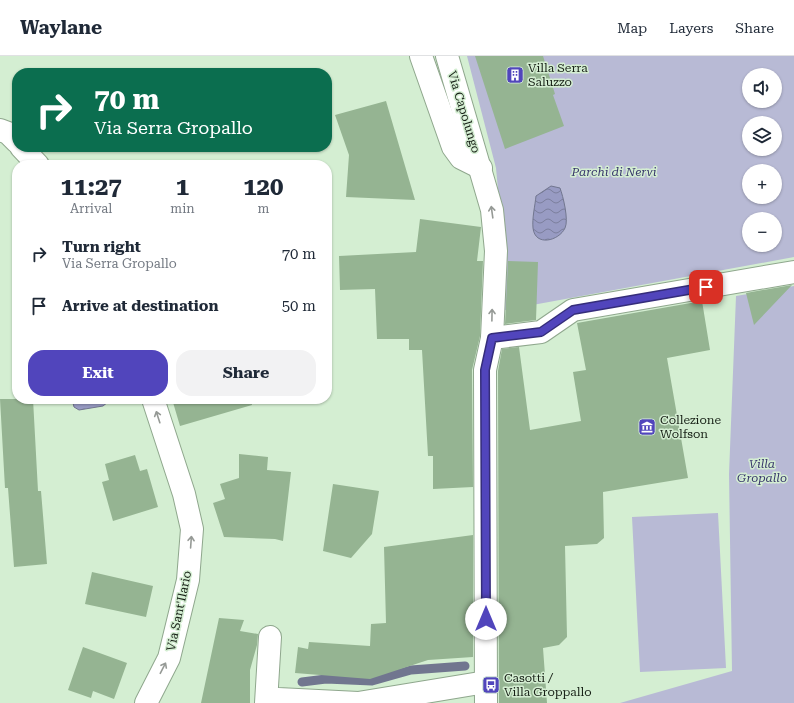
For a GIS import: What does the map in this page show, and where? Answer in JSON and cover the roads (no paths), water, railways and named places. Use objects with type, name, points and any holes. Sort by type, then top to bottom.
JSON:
[{"type":"street","name":"Via Capolungo","points":[[421,56],[453,148],[461,158],[481,168]]},
{"type":"street","name":"Via Capolungo","points":[[447,56],[481,168],[492,210],[496,251],[492,338],[485,370],[486,703]]},
{"type":"street","points":[[0,130],[8,133],[12,137]]},
{"type":"street","points":[[26,152],[34,160]]},
{"type":"street","points":[[492,338],[541,332],[573,310],[794,272]]},
{"type":"street","name":"Via Sant'Ilario","points":[[146,703],[169,658],[188,580],[192,529],[184,494],[156,404]]},
{"type":"street","points":[[266,703],[270,637]]},
{"type":"street","points":[[278,703],[278,699],[358,702],[486,682]]},
{"type":"water","points":[[551,186],[560,188],[565,208],[566,224],[562,233],[558,236],[553,239],[542,240],[535,234],[533,228],[536,196]]},
{"type":"water","points":[[73,404],[106,404],[103,406],[79,410],[74,407]]},
{"type":"waterway","points":[[302,682],[326,679],[372,681],[411,670],[465,666]]},
{"type":"place","name":"Villa Serra Saluzzo","points":[[515,75]]},
{"type":"place","name":"Collezione Wolfson","points":[[647,427]]},
{"type":"place","name":"Casotti / Villa Groppallo","points":[[491,685]]},
{"type":"park label","name":"Parchi di Nervi","points":[[614,172]]},
{"type":"park label","name":"Villa Gropallo","points":[[762,471]]}]
